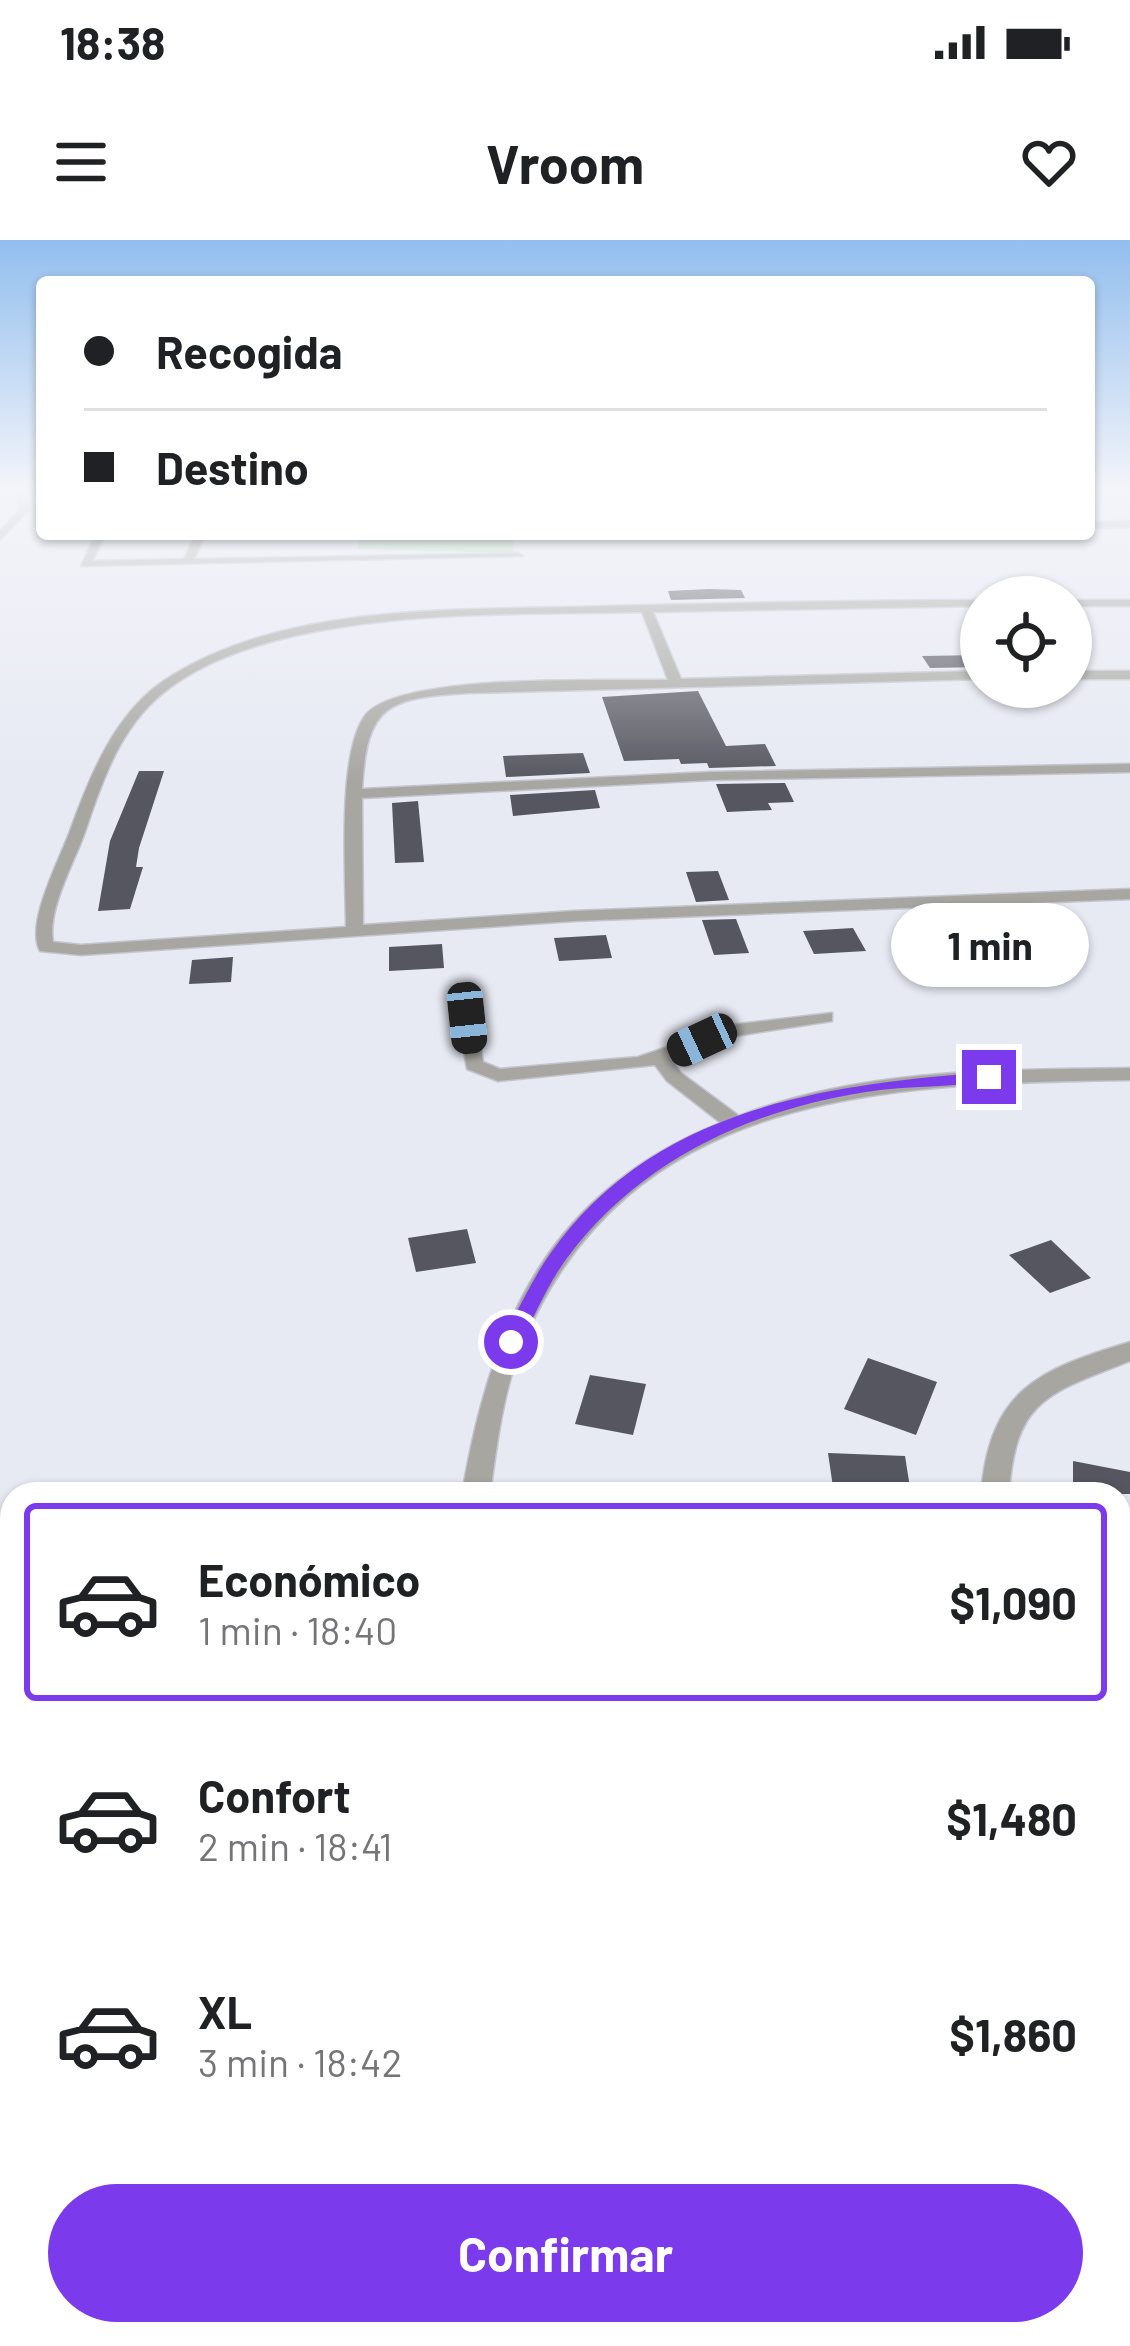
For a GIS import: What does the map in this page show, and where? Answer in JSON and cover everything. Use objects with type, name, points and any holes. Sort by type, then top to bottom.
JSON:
[{"type":"street","points":[[960,603],[431,617],[334,627],[240,650],[172,680],[134,714],[108,756],[41,938],[46,947],[80,950],[355,929],[813,904],[1130,894]]},
{"type":"street","points":[[1092,603],[1130,603]]},
{"type":"street","points":[[646,609],[675,681]]},
{"type":"street","points":[[355,929],[355,794],[364,725],[392,703],[469,689],[960,676]]},
{"type":"street","points":[[1092,676],[1130,676]]},
{"type":"street","points":[[355,794],[733,775],[1130,768]]},
{"type":"street","points":[[467,1018],[471,1058],[482,1072],[498,1075],[661,1059],[731,1030],[825,1017]]},
{"type":"street","points":[[661,1059],[674,1077],[732,1121]]},
{"type":"street","points":[[478,1482],[490,1414],[511,1342],[556,1259],[586,1221],[624,1186],[732,1121],[800,1100],[870,1086],[1130,1074]]},
{"type":"street","points":[[995,1482],[995,1454],[1005,1421],[1032,1395],[1130,1351]]},
{"type":"building","points":[[741,590],[745,598],[671,600],[668,591]]},
{"type":"building","points":[[960,655],[960,667],[930,668],[922,656]]},
{"type":"building","points":[[698,691],[726,746],[765,744],[776,766],[709,768],[707,763],[681,764],[679,759],[624,761],[602,697]]},
{"type":"building","points":[[583,753],[590,773],[506,777],[503,756]]},
{"type":"building","points":[[139,771],[164,771],[139,848],[136,867],[143,867],[130,909],[98,911],[110,841]]},
{"type":"building","points":[[785,783],[794,802],[768,803],[772,810],[727,812],[716,784]]},
{"type":"building","points":[[595,790],[600,808],[513,816],[510,795]]},
{"type":"building","points":[[418,801],[424,862],[395,863],[392,803]]},
{"type":"building","points":[[718,871],[729,900],[696,902],[686,872]]},
{"type":"building","points":[[736,919],[749,953],[714,955],[702,920]]},
{"type":"building","points":[[853,928],[866,951],[814,954],[803,931]]},
{"type":"building","points":[[606,935],[612,958],[559,961],[554,938]]},
{"type":"building","points":[[442,944],[444,968],[389,971],[389,947]]},
{"type":"building","points":[[233,957],[231,982],[189,984],[192,960]]},
{"type":"building","points":[[467,1229],[476,1263],[416,1272],[408,1238]]},
{"type":"building","points":[[1051,1240],[1091,1278],[1050,1293],[1009,1255]]},
{"type":"building","points":[[868,1358],[937,1382],[916,1435],[844,1409]]},
{"type":"building","points":[[590,1375],[646,1384],[633,1435],[575,1424]]},
{"type":"building","points":[[828,1453],[905,1456],[909,1482],[832,1482]]},
{"type":"building","points":[[1073,1461],[1130,1472],[1130,1482],[1073,1482]]},
{"type":"route","points":[[511,1342],[556,1259],[586,1221],[624,1186],[673,1153],[724,1125],[800,1100],[870,1086],[989,1077]]}]
